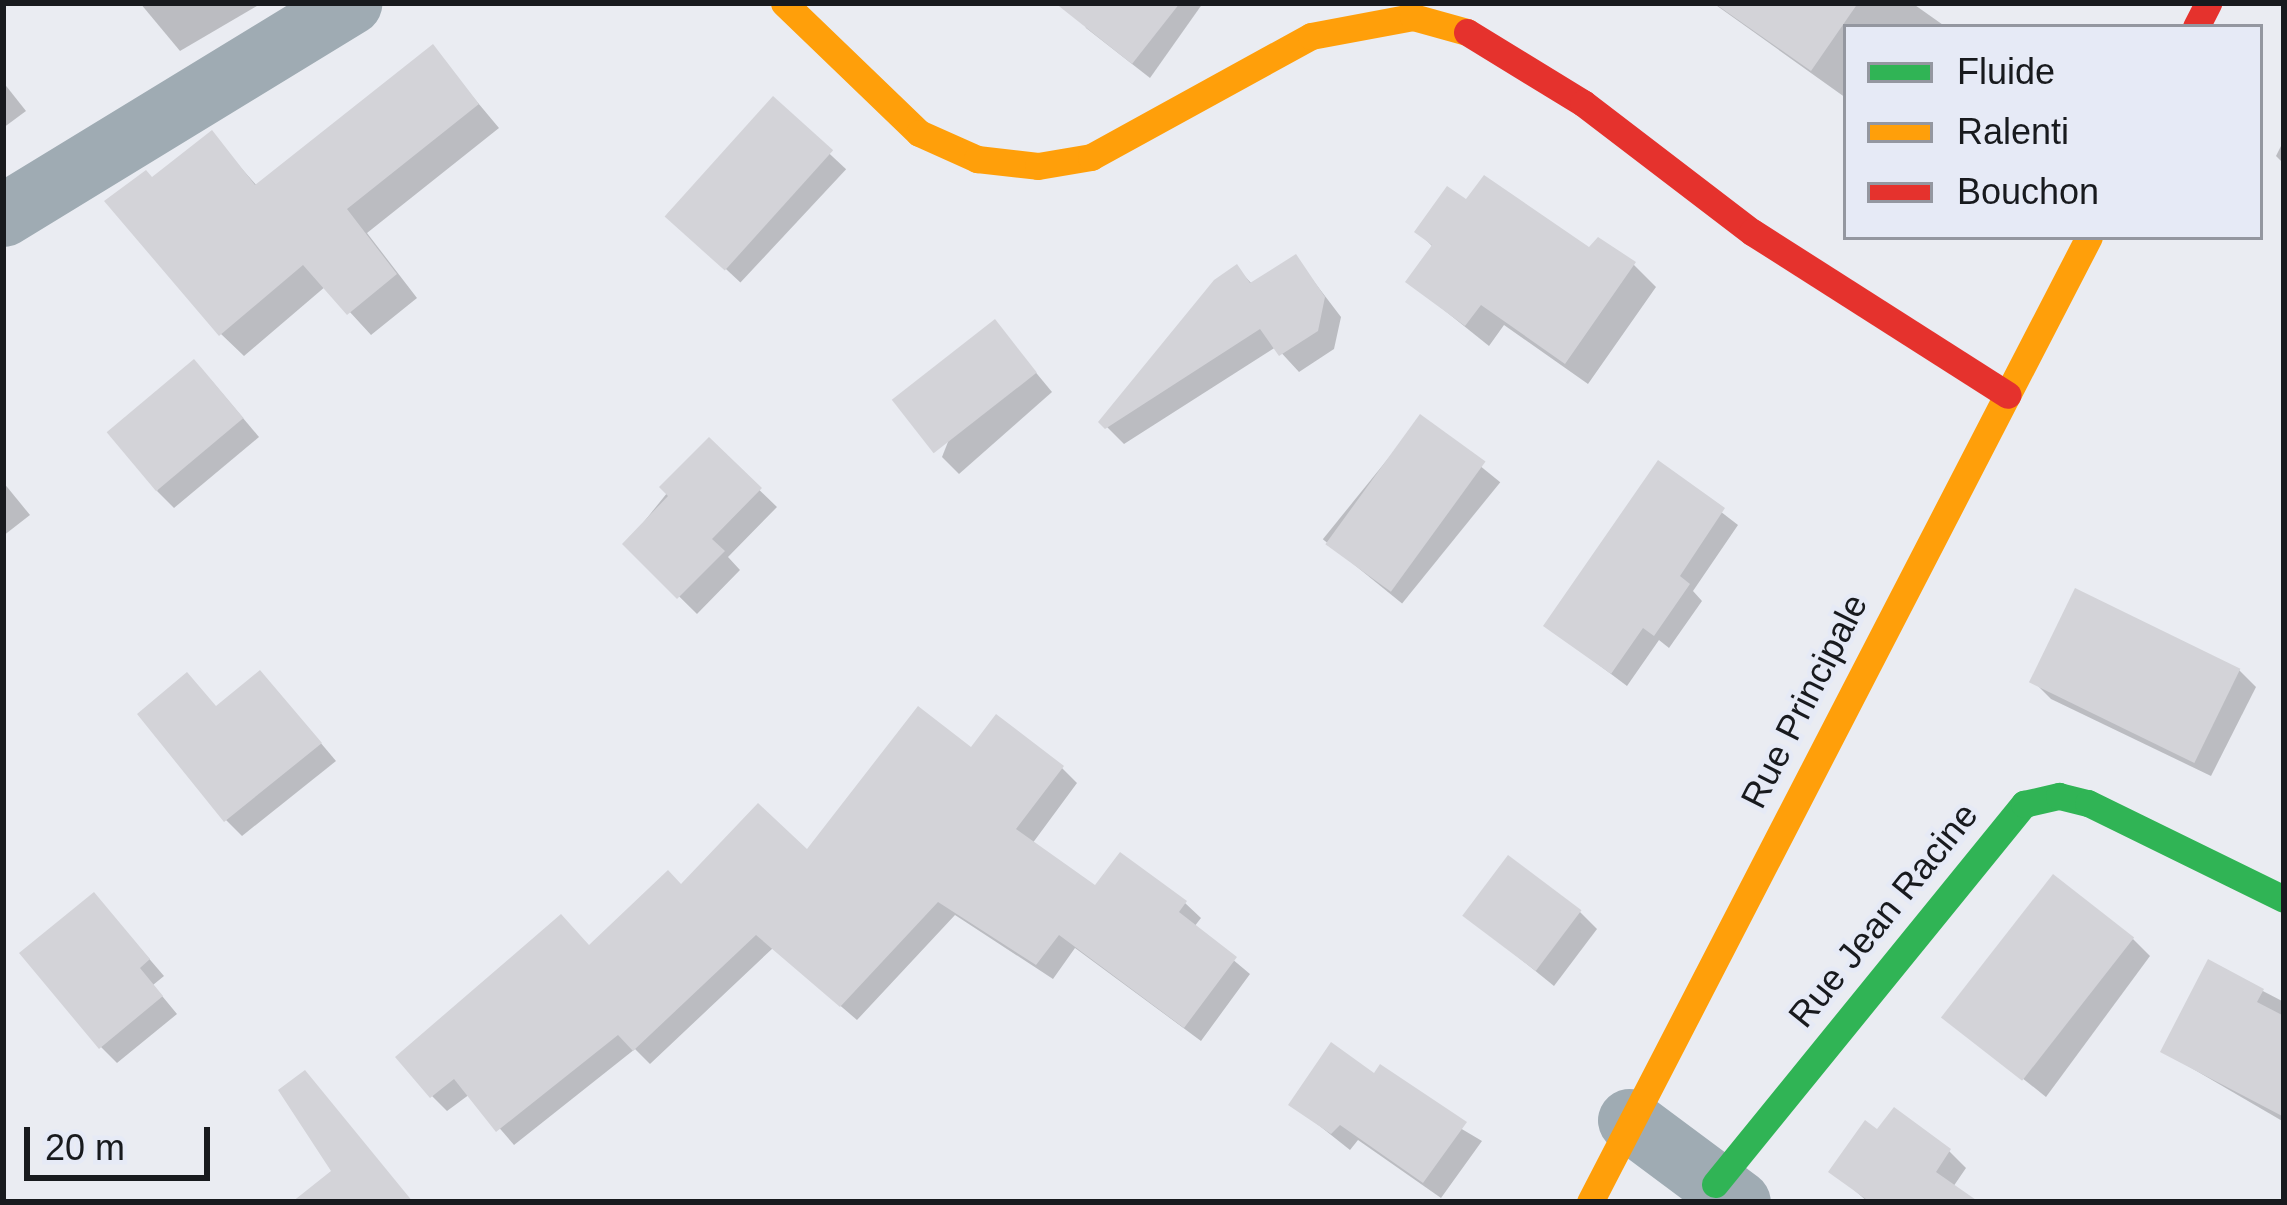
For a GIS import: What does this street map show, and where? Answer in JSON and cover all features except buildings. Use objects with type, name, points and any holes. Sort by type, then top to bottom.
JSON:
[{"type":"street","points":[[3,215],[350,3]]},
{"type":"street","points":[[784,3],[919,133],[976,159],[1038,166],[1091,157],[1311,36],[1413,17],[1462,29],[1583,103],[1752,232],[2008,395]]},
{"type":"street","name":"Rue Principale","points":[[1590,1202],[2087,240]]},
{"type":"street","name":"Rue Jean Racine","points":[[1727,1193],[2024,804],[2059,796],[2088,803],[2284,899]]},
{"type":"street","points":[[1629,1120],[1727,1193]]},
{"type":"traffic: fast","points":[[1715,1184],[2024,804],[2059,796],[2088,803],[2284,899]]},
{"type":"traffic: slow","points":[[784,3],[919,133],[977,159],[1038,166],[1091,157],[1311,36],[1413,17],[1467,32]]},
{"type":"traffic: slow","points":[[1590,1202],[2087,240]]},
{"type":"traffic: jam","points":[[2198,24],[2208,3]]},
{"type":"traffic: jam","points":[[1467,32],[1583,103],[1752,232],[2008,395]]}]
